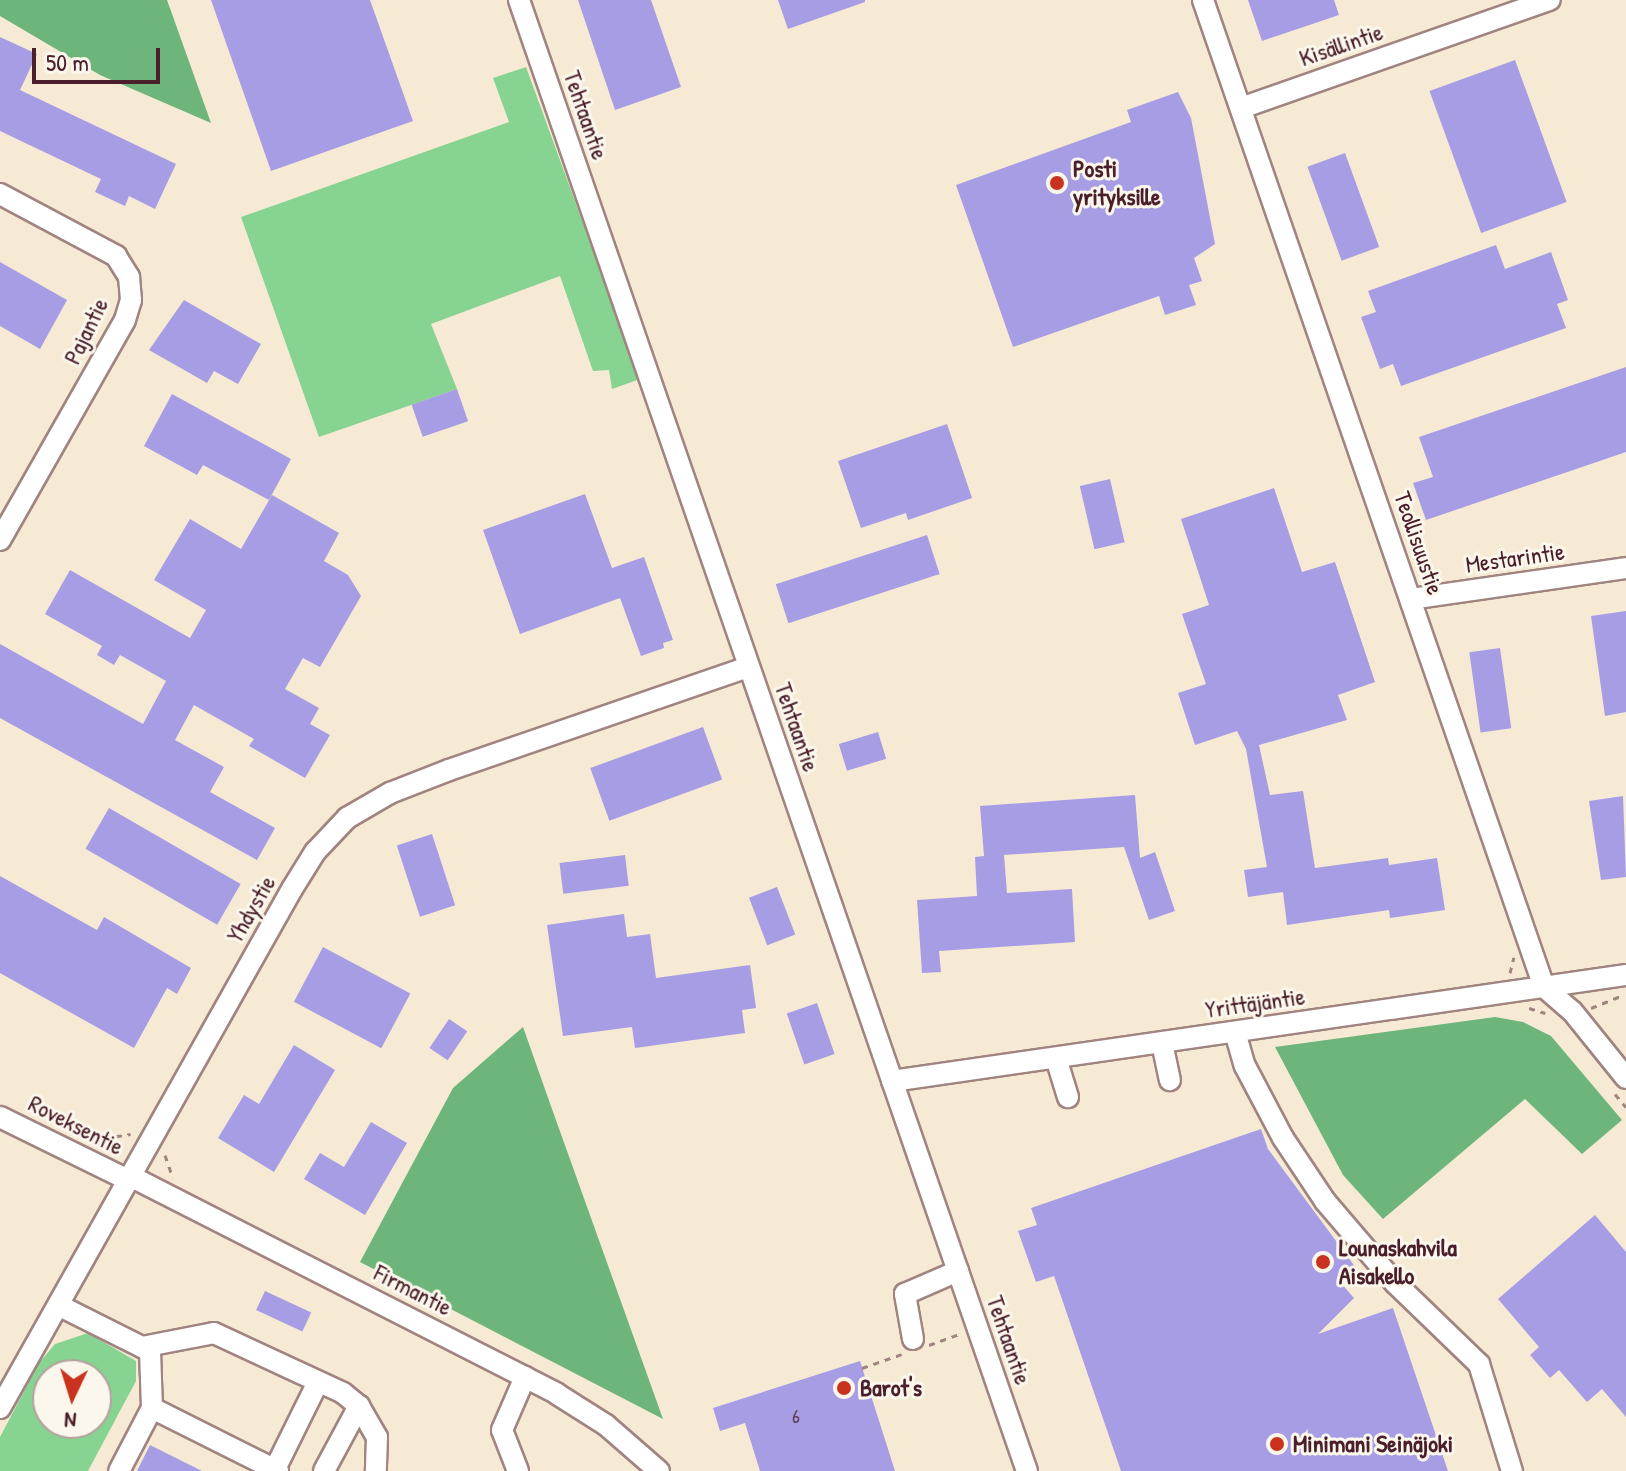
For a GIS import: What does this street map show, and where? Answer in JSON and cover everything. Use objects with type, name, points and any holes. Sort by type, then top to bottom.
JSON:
[{"type":"street","name":"Tehtaantie","points":[[519,0],[1027,1471]]},
{"type":"street","name":"Teollisuustie","points":[[1203,0],[1544,987],[1572,1011],[1626,1078]]},
{"type":"street","name":"Kisällintie","points":[[1241,108],[1550,0]]},
{"type":"street","name":"Pajantie","points":[[0,194],[116,256],[129,277],[131,300],[125,320],[0,540]]},
{"type":"street","name":"Mestarintie","points":[[1411,599],[1626,568]]},
{"type":"street","name":"Yhdystie","points":[[0,1408],[292,889],[315,852],[347,818],[390,793],[449,770],[748,667]]},
{"type":"street","name":"Yrittäjäntie","points":[[892,1081],[1626,975]]},
{"type":"street","points":[[1235,1032],[1245,1066],[1283,1138],[1325,1201],[1395,1283],[1479,1364],[1512,1471]]},
{"type":"street","points":[[1162,1043],[1170,1080]]},
{"type":"street","points":[[1056,1058],[1068,1097]]},
{"type":"street","name":"Roveksentie","points":[[0,1117],[129,1178]]},
{"type":"street","name":"Firmantie","points":[[129,1178],[525,1377],[606,1425],[659,1471]]},
{"type":"street","points":[[913,1339],[905,1294],[958,1271]]},
{"type":"street","points":[[58,1305],[150,1351],[152,1408],[119,1471]]},
{"type":"street","points":[[142,1347],[214,1333],[318,1382],[359,1406],[377,1437],[376,1471]]},
{"type":"street","points":[[518,1471],[502,1430],[525,1377]]},
{"type":"street","points":[[152,1408],[276,1470],[318,1382]]},
{"type":"street","points":[[324,1471],[359,1406]]},
{"type":"green space","points":[[0,0],[167,0],[211,123],[100,75],[0,16]]},
{"type":"green space","points":[[526,67],[640,379],[612,389],[609,370],[593,371],[560,276],[431,324],[457,389],[319,437],[241,217],[509,122],[493,78]]},
{"type":"green space","points":[[1495,1017],[1523,1022],[1551,1036],[1622,1120],[1582,1154],[1525,1099],[1383,1219],[1343,1175],[1275,1047]]},
{"type":"green space","points":[[523,1027],[663,1419],[360,1262],[453,1088]]},
{"type":"green space","points":[[88,1333],[136,1361],[136,1381],[112,1426],[112,1359],[42,1359],[55,1344]]},
{"type":"green space","points":[[32,1376],[32,1439],[105,1439],[88,1471],[0,1471],[0,1437]]},
{"type":"building","points":[[211,0],[370,0],[413,121],[271,171]]},
{"type":"building","points":[[578,0],[651,0],[681,87],[615,110]]},
{"type":"building","points":[[778,0],[865,0],[865,2],[788,29]]},
{"type":"building","points":[[1248,0],[1334,0],[1339,15],[1262,41]]},
{"type":"building","points":[[0,37],[37,54],[20,90],[176,164],[155,209],[129,196],[125,206],[95,192],[101,179],[0,131]]},
{"type":"building","points":[[1515,60],[1567,202],[1481,233],[1429,91]]},
{"type":"building","name":"Posti yrityksille","points":[[1178,92],[1191,118],[1215,244],[1194,258],[1202,281],[1189,285],[1196,305],[1165,315],[1159,296],[1013,347],[956,185],[1131,122],[1127,110]]},
{"type":"building","points":[[1345,153],[1379,247],[1342,261],[1307,167]]},
{"type":"building","points":[[1496,245],[1505,269],[1551,252],[1568,300],[1557,304],[1566,328],[1401,386],[1393,364],[1380,369],[1361,317],[1376,312],[1368,291]]},
{"type":"building","points":[[0,262],[67,300],[40,349],[0,326]]},
{"type":"building","points":[[184,300],[261,344],[238,384],[214,371],[207,383],[149,350]]},
{"type":"building","points":[[1626,367],[1626,452],[1426,520],[1413,483],[1433,477],[1419,437]]},
{"type":"building","points":[[457,389],[468,421],[423,437],[412,405]]},
{"type":"building","points":[[172,394],[291,459],[269,500],[203,465],[197,475],[144,446]]},
{"type":"building","points":[[947,424],[972,498],[908,520],[906,513],[861,528],[838,461]]},
{"type":"building","points":[[1110,479],[1125,542],[1094,549],[1080,486]]},
{"type":"building","points":[[1274,488],[1302,572],[1335,562],[1375,682],[1338,695],[1347,720],[1259,745],[1270,795],[1303,791],[1315,868],[1388,858],[1389,865],[1437,858],[1445,910],[1390,918],[1389,910],[1287,925],[1283,892],[1248,897],[1244,870],[1267,867],[1246,749],[1237,731],[1195,745],[1178,693],[1206,684],[1182,614],[1209,605],[1181,519]]},
{"type":"building","points":[[585,494],[612,568],[644,557],[673,640],[663,643],[664,648],[641,656],[620,598],[520,634],[483,530]]},
{"type":"building","points":[[272,495],[339,533],[324,561],[348,575],[361,596],[320,667],[303,658],[285,689],[319,708],[310,724],[330,735],[305,778],[249,746],[254,739],[194,705],[175,740],[224,767],[210,792],[275,828],[257,860],[0,718],[0,644],[143,724],[166,681],[120,655],[114,665],[97,655],[102,646],[45,614],[70,570],[190,638],[206,610],[154,580],[190,519],[241,549]]},
{"type":"building","points":[[927,535],[940,574],[788,623],[776,584]]},
{"type":"building","points":[[1626,611],[1626,712],[1605,716],[1591,616]]},
{"type":"building","points":[[1500,648],[1511,728],[1481,733],[1469,652]]},
{"type":"building","points":[[703,727],[722,780],[609,821],[590,768]]},
{"type":"building","points":[[878,732],[886,759],[847,771],[839,744]]},
{"type":"building","points":[[1135,795],[1140,858],[1155,852],[1175,911],[1149,920],[1124,847],[1004,855],[1007,893],[1072,889],[1075,942],[939,951],[941,972],[922,973],[917,900],[977,896],[975,857],[984,856],[980,806]]},
{"type":"building","points":[[1623,796],[1626,877],[1601,880],[1589,801]]},
{"type":"building","points":[[109,808],[241,884],[217,925],[86,849]]},
{"type":"building","points":[[432,834],[455,905],[420,917],[397,845]]},
{"type":"building","points":[[625,855],[629,886],[563,894],[559,863]]},
{"type":"building","points":[[0,876],[97,930],[104,917],[191,968],[177,994],[167,988],[134,1048],[0,973]]},
{"type":"building","points":[[777,887],[795,935],[767,945],[749,898]]},
{"type":"building","points":[[624,914],[627,937],[650,934],[656,978],[750,965],[756,1008],[742,1010],[745,1033],[635,1048],[632,1027],[563,1036],[547,925]]},
{"type":"building","points":[[323,947],[410,993],[381,1048],[294,1002]]},
{"type":"building","points":[[817,1003],[835,1054],[804,1064],[787,1013]]},
{"type":"building","points":[[449,1019],[467,1031],[448,1060],[429,1048]]},
{"type":"building","points":[[294,1045],[335,1070],[274,1172],[218,1138],[244,1095],[259,1104]]},
{"type":"building","points":[[371,1122],[407,1143],[365,1215],[304,1179],[320,1153],[344,1167]]},
{"type":"building","points":[[1261,1129],[1268,1149],[1356,1268],[1339,1281],[1354,1298],[1318,1334],[1393,1308],[1448,1471],[1121,1471],[1054,1276],[1036,1282],[1018,1231],[1037,1225],[1031,1208]]},
{"type":"building","points":[[1595,1215],[1626,1252],[1626,1417],[1602,1389],[1587,1402],[1559,1370],[1550,1378],[1530,1355],[1539,1347],[1498,1299]]},
{"type":"building","points":[[265,1291],[311,1313],[302,1332],[256,1310]]},
{"type":"building","points":[[860,1361],[895,1471],[760,1471],[745,1423],[720,1431],[713,1408]]},
{"type":"building","points":[[150,1445],[202,1471],[137,1471]]},
{"type":"place","name":"Posti yrityksille","points":[[1057,183]]},
{"type":"place","name":"Lounaskahvila Aisakello","points":[[1323,1262]]},
{"type":"place","name":"Barot's","points":[[844,1388]]},
{"type":"place","name":"Minimani Seinäjoki","points":[[1277,1444]]}]
